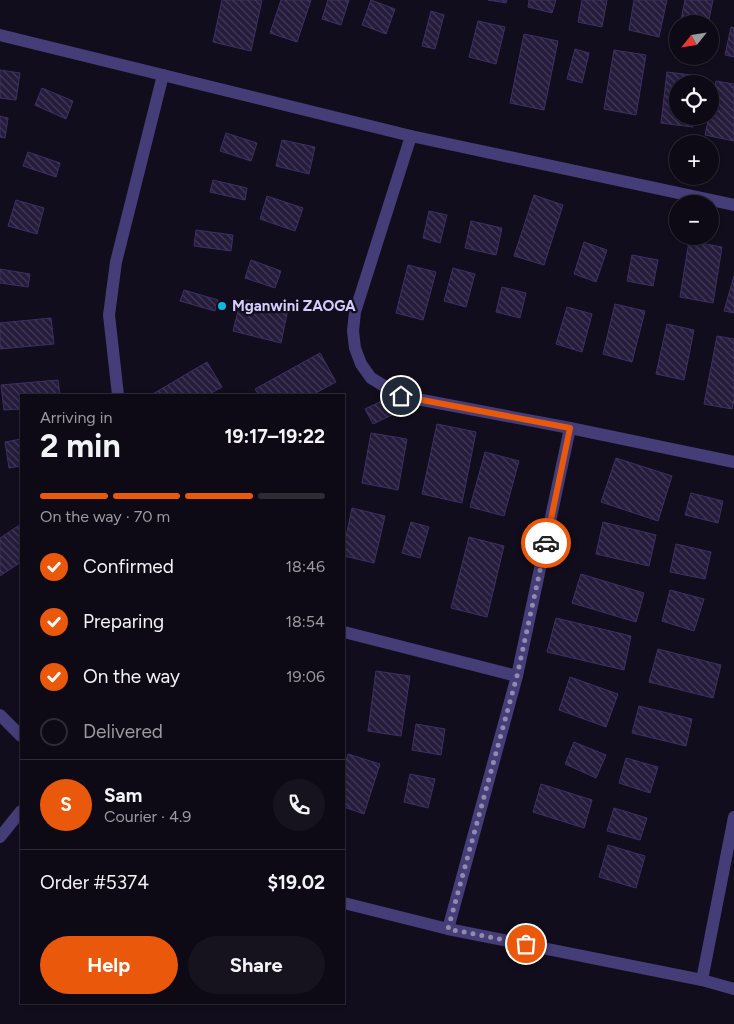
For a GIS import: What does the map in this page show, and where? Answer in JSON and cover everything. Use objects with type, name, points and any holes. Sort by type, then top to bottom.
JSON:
[{"type":"street","points":[[0,35],[411,136],[734,205]]},
{"type":"street","points":[[118,394],[108,315],[116,262],[163,76]]},
{"type":"street","points":[[411,136],[355,312],[353,331],[355,348],[361,364],[371,378],[401,396],[734,462]]},
{"type":"street","points":[[448,929],[517,676],[570,428]]},
{"type":"street","points":[[345,632],[517,676]]},
{"type":"street","points":[[0,715],[20,735]]},
{"type":"street","points":[[0,837],[20,812]]},
{"type":"street","points":[[702,980],[734,817]]},
{"type":"street","points":[[345,902],[448,929],[734,988]]},
{"type":"building","points":[[222,0],[262,0],[251,51],[213,42]]},
{"type":"building","points":[[281,0],[311,0],[297,42],[270,33]]},
{"type":"building","points":[[328,0],[349,0],[341,25],[322,19]]},
{"type":"building","points":[[371,0],[395,9],[386,34],[362,25]]},
{"type":"building","points":[[488,0],[507,0],[506,3]]},
{"type":"building","points":[[529,0],[556,0],[552,13],[528,7]]},
{"type":"building","points":[[582,0],[607,0],[602,27],[578,22]]},
{"type":"building","points":[[634,0],[667,0],[659,37],[629,30]]},
{"type":"building","points":[[685,0],[713,0],[710,15],[682,15]]},
{"type":"building","points":[[431,11],[444,15],[435,49],[422,46]]},
{"type":"building","points":[[478,21],[505,27],[496,64],[469,57]]},
{"type":"building","points":[[731,27],[734,28],[734,57],[725,55]]},
{"type":"building","points":[[524,34],[558,41],[544,110],[510,103]]},
{"type":"building","points":[[575,49],[589,53],[582,83],[567,79]]},
{"type":"building","points":[[614,50],[646,55],[636,115],[604,109]]},
{"type":"building","points":[[0,70],[20,73],[16,100],[0,98]]},
{"type":"building","points":[[667,72],[691,75],[669,75],[669,124],[661,123]]},
{"type":"building","points":[[719,82],[734,84],[734,141],[719,138],[719,135],[705,135],[707,125],[719,125]]},
{"type":"building","points":[[42,88],[73,101],[66,119],[35,105]]},
{"type":"building","points":[[0,116],[8,118],[5,138],[0,137]]},
{"type":"building","points":[[677,125],[693,125],[693,127]]},
{"type":"building","points":[[226,133],[257,143],[251,161],[220,151]]},
{"type":"building","points":[[282,140],[315,147],[309,174],[276,166]]},
{"type":"building","points":[[28,152],[60,163],[56,177],[23,166]]},
{"type":"building","points":[[213,180],[247,188],[245,200],[210,192]]},
{"type":"building","points":[[534,195],[563,205],[544,265],[514,256]]},
{"type":"building","points":[[267,196],[303,208],[295,231],[260,219]]},
{"type":"building","points":[[16,200],[44,208],[37,234],[8,226]]},
{"type":"building","points":[[429,211],[447,215],[440,243],[423,238]]},
{"type":"building","points":[[471,221],[502,228],[496,255],[465,248]]},
{"type":"building","points":[[196,230],[233,235],[231,251],[194,246]]},
{"type":"building","points":[[584,242],[607,250],[596,282],[574,274]]},
{"type":"building","points":[[688,245],[722,247],[713,303],[680,297]]},
{"type":"building","points":[[632,255],[658,260],[653,286],[627,281]]},
{"type":"building","points":[[251,260],[281,271],[275,288],[245,278]]},
{"type":"building","points":[[408,265],[436,272],[423,320],[396,313]]},
{"type":"building","points":[[453,268],[475,274],[466,307],[444,301]]},
{"type":"building","points":[[0,269],[30,274],[28,287],[0,283]]},
{"type":"building","points":[[734,276],[734,313],[724,311]]},
{"type":"building","points":[[502,287],[526,293],[520,318],[496,312]]},
{"type":"building","points":[[184,290],[218,300],[215,311],[180,301]]},
{"type":"building","points":[[241,299],[288,309],[281,343],[233,331]]},
{"type":"building","points":[[615,304],[645,311],[632,362],[603,354]]},
{"type":"building","points":[[567,307],[592,314],[582,352],[556,344]]},
{"type":"building","points":[[51,318],[54,344],[0,349],[0,323]]},
{"type":"building","points":[[667,324],[694,330],[684,380],[656,374]]},
{"type":"building","points":[[717,336],[734,339],[734,400],[732,409],[704,404]]},
{"type":"building","points":[[320,353],[336,382],[314,394],[258,394],[255,389]]},
{"type":"building","points":[[207,362],[222,387],[210,394],[153,394]]},
{"type":"building","points":[[58,380],[60,394],[20,394],[20,409],[4,410],[1,385]]},
{"type":"building","points":[[388,398],[396,413],[373,424],[365,409]]},
{"type":"building","points":[[437,424],[476,432],[462,503],[422,494]]},
{"type":"building","points":[[371,433],[407,439],[398,490],[362,483]]},
{"type":"building","points":[[20,439],[20,466],[9,468],[5,442]]},
{"type":"building","points":[[485,452],[519,461],[504,516],[470,507]]},
{"type":"building","points":[[616,458],[672,476],[658,521],[601,502]]},
{"type":"building","points":[[691,493],[723,501],[718,523],[685,515]]},
{"type":"building","points":[[352,508],[385,516],[374,563],[345,556],[345,541]]},
{"type":"building","points":[[411,522],[429,527],[420,558],[402,553]]},
{"type":"building","points":[[603,522],[656,535],[649,566],[596,554]]},
{"type":"building","points":[[20,525],[20,563],[0,576],[0,538]]},
{"type":"building","points":[[469,537],[504,546],[487,617],[451,608]]},
{"type":"building","points":[[676,544],[711,552],[705,579],[670,572]]},
{"type":"building","points":[[581,574],[644,593],[636,622],[572,603]]},
{"type":"building","points":[[670,590],[704,599],[694,631],[662,621]]},
{"type":"building","points":[[556,618],[631,636],[624,670],[547,652]]},
{"type":"building","points":[[658,649],[721,665],[713,698],[649,682]]},
{"type":"building","points":[[376,671],[410,676],[401,736],[368,731]]},
{"type":"building","points":[[570,677],[618,694],[606,727],[559,710]]},
{"type":"building","points":[[639,706],[692,719],[686,746],[632,733]]},
{"type":"building","points":[[416,724],[445,729],[441,755],[412,750]]},
{"type":"building","points":[[574,742],[606,755],[596,778],[565,764]]},
{"type":"building","points":[[348,754],[380,764],[364,814],[345,807],[345,764]]},
{"type":"building","points":[[626,758],[658,767],[650,793],[619,783]]},
{"type":"building","points":[[410,774],[435,779],[428,808],[404,802]]},
{"type":"building","points":[[541,784],[592,800],[584,828],[533,812]]},
{"type":"building","points":[[614,808],[647,818],[640,840],[607,831]]},
{"type":"building","points":[[608,845],[645,856],[636,888],[599,877]]},
{"type":"way so far","points":[[526,944],[448,929],[517,676],[546,543]]},
{"type":"place","name":"Mganwini ZAOGA","points":[[222,306]]},
{"type":"route","points":[[401,396],[570,428],[546,543]]}]
